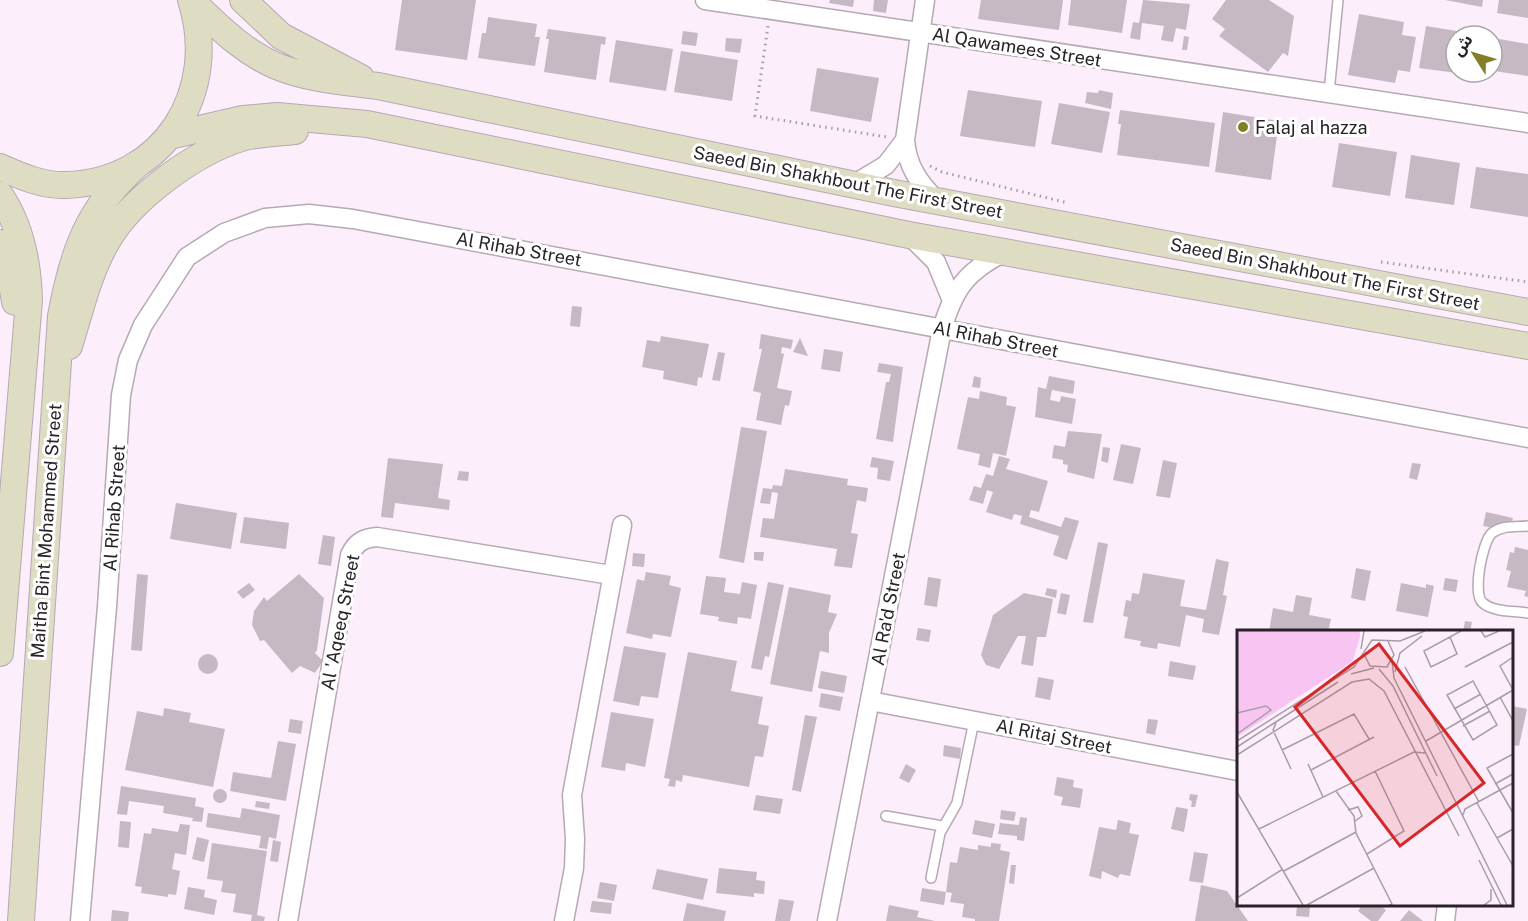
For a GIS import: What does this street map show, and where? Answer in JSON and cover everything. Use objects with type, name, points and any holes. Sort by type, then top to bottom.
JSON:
[{"type":"main road","name":"Saeed Bin Shakhbout The First Street","points":[[191,0],[237,44],[266,63],[314,79],[378,86],[853,185],[1528,312]]},
{"type":"main road","points":[[169,136],[190,100],[199,67],[200,42],[191,0]]},
{"type":"main road","points":[[243,0],[266,24],[296,46],[378,86]]},
{"type":"main road","name":"Saeed Bin Shakhbout The First Street","points":[[169,136],[243,119],[277,116],[367,124],[909,235],[1528,346]]},
{"type":"main road","points":[[56,382],[89,280],[107,241],[120,221],[157,187],[203,155],[244,137],[367,124]]},
{"type":"main road","name":"Maitha Bint Mohammed Street","points":[[21,921],[61,316],[67,285],[88,221],[114,184],[169,136]]},
{"type":"main road","points":[[0,167],[27,179],[64,185],[102,180],[138,164]]},
{"type":"main road","name":"Maitha Bint Mohammed Street","points":[[0,195],[20,237],[28,278],[0,653]]},
{"type":"main road","points":[[0,243],[14,289],[22,374]]},
{"type":"street","name":"Al Qawamees Street","points":[[705,0],[1528,123]]},
{"type":"street","points":[[925,0],[905,140],[906,157],[912,169],[937,201]]},
{"type":"street","points":[[853,185],[886,165],[905,140]]},
{"type":"street","name":"Al Rihab Street","points":[[80,921],[108,607],[121,395],[128,360],[143,325],[187,257],[224,233],[265,218],[309,214],[549,254],[1528,438]]},
{"type":"street","points":[[909,235],[936,262],[951,298]]},
{"type":"street","name":"Al Ra'd Street","points":[[827,921],[942,329],[951,298],[974,270],[1005,252]]},
{"type":"street","points":[[564,921],[574,868],[572,795],[622,525]]},
{"type":"street","name":"Al 'Aqeeq Street","points":[[288,921],[350,555],[354,547],[369,537],[377,537],[611,575]]},
{"type":"street","name":"Al Ritaj Street","points":[[870,701],[1237,771]]},
{"type":"street","points":[[1445,921],[1447,906]]},
{"type":"lane","points":[[1329,93],[1338,0]]},
{"type":"lane","points":[[1528,526],[1504,527],[1491,534],[1483,549],[1477,596],[1481,603],[1491,608],[1528,613]]},
{"type":"lane","points":[[931,878],[942,826],[957,803],[974,721]]},
{"type":"lane","points":[[886,816],[942,826]]},
{"type":"path","points":[[770,10],[755,116],[905,140]]},
{"type":"path","points":[[928,164],[942,172],[1071,204]]},
{"type":"path","points":[[1378,261],[1528,282]]},
{"type":"building","points":[[402,0],[476,0],[467,60],[395,50]]},
{"type":"building","points":[[830,0],[854,0],[853,7],[829,3]]},
{"type":"building","points":[[874,0],[888,0],[886,13],[873,11]]},
{"type":"building","points":[[981,0],[1063,0],[1059,30],[978,19]]},
{"type":"building","points":[[1071,0],[1127,0],[1122,33],[1068,25]]},
{"type":"building","points":[[1143,0],[1190,4],[1186,30],[1176,28],[1173,42],[1161,40],[1164,26],[1142,23],[1140,40],[1130,38],[1133,22],[1139,23]]},
{"type":"building","points":[[1226,0],[1269,0],[1294,16],[1288,56],[1283,53],[1268,72],[1219,36],[1225,29],[1212,19]]},
{"type":"building","points":[[1445,0],[1483,0],[1482,7]]},
{"type":"building","points":[[1499,0],[1528,0],[1528,18],[1497,13]]},
{"type":"building","points":[[1359,14],[1404,22],[1402,35],[1416,37],[1410,72],[1398,70],[1395,83],[1348,75]]},
{"type":"building","points":[[488,17],[537,24],[535,37],[540,37],[535,66],[478,58],[482,33],[486,33]]},
{"type":"building","points":[[1426,26],[1444,29],[1444,71],[1419,68]]},
{"type":"building","points":[[548,29],[606,37],[605,45],[601,44],[596,80],[544,72],[549,39],[546,39]]},
{"type":"building","points":[[683,31],[698,33],[696,46],[681,44]]},
{"type":"building","points":[[1184,36],[1189,37],[1187,50],[1182,50]]},
{"type":"building","points":[[726,38],[742,39],[740,53],[725,51]]},
{"type":"building","points":[[616,40],[673,49],[666,91],[609,82]]},
{"type":"building","points":[[1504,40],[1528,44],[1528,76],[1504,72]]},
{"type":"building","points":[[681,51],[738,60],[732,101],[674,92]]},
{"type":"building","points":[[817,68],[879,78],[871,122],[810,111]]},
{"type":"building","points":[[968,90],[1042,101],[1035,147],[960,136]]},
{"type":"building","points":[[1099,90],[1113,93],[1111,109],[1085,103],[1087,92],[1098,93]]},
{"type":"building","points":[[1059,103],[1110,112],[1102,153],[1051,144]]},
{"type":"building","points":[[1120,110],[1215,123],[1209,167],[1117,155],[1121,124],[1118,124]]},
{"type":"building","points":[[1223,112],[1279,121],[1271,180],[1215,172]]},
{"type":"building","points":[[1339,143],[1397,152],[1390,196],[1332,187]]},
{"type":"building","points":[[1411,155],[1460,163],[1454,205],[1405,198]]},
{"type":"building","points":[[1476,167],[1528,174],[1528,217],[1470,208]]},
{"type":"building","points":[[572,306],[582,307],[580,327],[570,326]]},
{"type":"building","points":[[761,334],[793,340],[791,349],[782,347],[781,353],[784,354],[777,388],[792,391],[789,406],[785,405],[781,425],[756,420],[761,393],[753,391],[762,349],[759,349]]},
{"type":"building","points":[[661,336],[709,344],[702,378],[698,377],[697,386],[663,379],[664,371],[642,367],[647,340],[660,342]]},
{"type":"building","points":[[800,338],[808,356],[793,352]]},
{"type":"building","points":[[824,349],[843,352],[840,372],[821,369]]},
{"type":"building","points":[[718,352],[725,353],[720,381],[712,380]]},
{"type":"building","points":[[879,363],[903,367],[893,442],[876,439],[886,382],[889,382],[891,374],[877,372]]},
{"type":"building","points":[[974,376],[981,378],[980,388],[972,387]]},
{"type":"building","points":[[1049,376],[1075,381],[1073,394],[1052,390],[1050,400],[1060,402],[1061,396],[1076,399],[1072,424],[1035,417],[1038,387],[1046,389]]},
{"type":"building","points":[[980,391],[1007,397],[1006,405],[1016,407],[1006,456],[993,453],[990,468],[978,465],[980,454],[957,449],[968,397],[979,399]]},
{"type":"building","points":[[741,427],[767,431],[744,563],[719,558]]},
{"type":"building","points":[[1068,431],[1102,434],[1094,479],[1067,472],[1068,465],[1063,464],[1063,460],[1052,458],[1054,445],[1065,447]]},
{"type":"building","points":[[1121,444],[1141,448],[1133,484],[1113,480]]},
{"type":"building","points":[[1103,447],[1110,448],[1108,463],[1101,461]]},
{"type":"building","points":[[999,456],[1010,459],[1006,469],[1048,481],[1039,512],[1031,510],[1029,517],[1061,527],[1065,517],[1079,521],[1067,560],[1053,555],[1059,536],[1020,524],[1022,516],[1014,514],[1012,520],[986,512],[993,492],[987,490],[983,504],[969,500],[974,486],[981,488],[986,474],[993,476]]},
{"type":"building","points":[[872,457],[894,461],[890,481],[877,479],[878,468],[870,467]]},
{"type":"building","points":[[388,458],[443,464],[438,498],[450,500],[449,510],[395,503],[393,518],[381,517]]},
{"type":"building","points":[[1163,460],[1177,463],[1170,498],[1156,496]]},
{"type":"building","points":[[1412,463],[1421,464],[1417,480],[1409,478]]},
{"type":"building","points":[[785,469],[848,479],[847,485],[868,488],[866,502],[857,500],[851,533],[858,534],[852,568],[834,566],[837,549],[760,537],[763,518],[774,519],[778,493],[772,492],[770,504],[760,503],[763,488],[772,489],[773,485],[782,486]]},
{"type":"building","points":[[459,471],[469,472],[468,481],[457,480]]},
{"type":"building","points":[[176,503],[237,513],[231,549],[170,539]]},
{"type":"building","points":[[1486,512],[1513,518],[1510,531],[1483,526]]},
{"type":"building","points":[[244,517],[289,523],[286,549],[240,543]]},
{"type":"building","points":[[323,535],[335,537],[331,566],[318,564]]},
{"type":"building","points":[[1098,542],[1108,544],[1093,623],[1083,622]]},
{"type":"building","points":[[1515,547],[1528,550],[1528,597],[1524,596],[1526,591],[1507,587],[1511,571],[1506,570],[1510,552],[1514,553]]},
{"type":"building","points":[[754,552],[764,552],[763,561],[754,560]]},
{"type":"building","points":[[633,553],[645,554],[644,567],[632,566]]},
{"type":"building","points":[[1216,559],[1229,562],[1223,595],[1227,596],[1219,635],[1202,632],[1204,619],[1186,615],[1180,647],[1158,643],[1157,649],[1140,646],[1141,641],[1124,638],[1128,617],[1123,616],[1126,600],[1131,601],[1132,593],[1139,594],[1143,573],[1185,580],[1180,606],[1206,610]]},
{"type":"building","points":[[1356,568],[1371,571],[1365,601],[1351,598]]},
{"type":"building","points":[[646,572],[671,576],[669,585],[681,588],[671,637],[653,634],[652,639],[626,633],[637,579],[644,581]]},
{"type":"building","points":[[137,574],[148,575],[142,651],[131,650]]},
{"type":"building","points":[[299,574],[324,598],[315,653],[323,661],[315,673],[300,666],[292,673],[264,640],[260,641],[252,625],[254,611],[264,597],[267,601]]},
{"type":"building","points":[[706,576],[726,578],[724,592],[740,594],[742,582],[757,585],[751,619],[738,617],[737,624],[718,621],[719,617],[700,614]]},
{"type":"building","points":[[928,577],[941,579],[937,607],[924,605]]},
{"type":"building","points":[[1445,578],[1458,580],[1456,592],[1443,590]]},
{"type":"building","points":[[768,582],[784,585],[769,657],[765,656],[762,670],[751,668]]},
{"type":"building","points":[[249,583],[255,590],[243,599],[237,592]]},
{"type":"building","points":[[1401,583],[1426,588],[1426,584],[1434,586],[1428,617],[1396,611]]},
{"type":"building","points":[[789,587],[831,595],[828,612],[837,614],[829,633],[829,653],[820,651],[812,692],[770,684]]},
{"type":"building","points":[[1047,588],[1057,590],[1056,598],[1045,595]]},
{"type":"building","points":[[1024,593],[1053,599],[1046,637],[1037,637],[1033,666],[1021,664],[1026,636],[1018,636],[999,669],[986,665],[981,655],[993,615]]},
{"type":"building","points":[[1061,593],[1070,595],[1066,615],[1057,613]]},
{"type":"building","points":[[1296,595],[1312,598],[1309,615],[1331,619],[1328,630],[1269,630],[1273,608],[1293,612]]},
{"type":"building","points":[[1465,621],[1472,622],[1470,630],[1463,630]]},
{"type":"building","points":[[918,628],[931,630],[929,642],[916,640]]},
{"type":"building","points":[[624,646],[666,653],[658,698],[641,696],[639,706],[613,701]]},
{"type":"building","points":[[688,652],[737,661],[731,691],[763,697],[758,724],[769,726],[763,757],[755,756],[749,787],[683,775],[682,782],[676,780],[675,787],[668,786],[670,779],[664,778]]},
{"type":"building","points":[[208,654],[215,657],[218,664],[215,671],[208,674],[201,671],[198,664],[201,657]]},
{"type":"building","points":[[1170,661],[1196,666],[1193,680],[1168,676]]},
{"type":"building","points":[[821,671],[847,676],[844,693],[818,688]]},
{"type":"building","points":[[1038,677],[1054,680],[1050,700],[1035,697]]},
{"type":"building","points":[[821,693],[843,697],[840,711],[819,707]]},
{"type":"building","points":[[1513,706],[1527,709],[1519,746],[1513,745]]},
{"type":"building","points":[[164,708],[191,713],[189,722],[225,729],[213,787],[125,770],[137,711],[163,716]]},
{"type":"building","points":[[611,712],[654,719],[645,767],[626,763],[625,771],[601,767]]},
{"type":"building","points":[[805,715],[817,717],[801,792],[792,790]]},
{"type":"building","points":[[290,719],[303,721],[301,734],[288,732]]},
{"type":"building","points":[[1148,719],[1158,720],[1155,735],[1146,733]]},
{"type":"building","points":[[278,741],[296,744],[286,801],[230,791],[233,772],[271,778]]},
{"type":"building","points":[[944,745],[961,748],[960,759],[943,756]]},
{"type":"building","points":[[906,764],[916,770],[909,783],[899,778]]},
{"type":"building","points":[[1057,777],[1074,780],[1073,787],[1083,789],[1080,808],[1061,805],[1063,797],[1054,795]]},
{"type":"building","points":[[121,786],[196,798],[195,806],[204,808],[202,822],[192,821],[193,818],[163,813],[164,806],[129,801],[127,815],[117,814]]},
{"type":"building","points":[[217,789],[223,789],[227,796],[223,803],[217,803],[213,799],[213,793]]},
{"type":"building","points":[[1190,794],[1198,795],[1195,807],[1191,807]]},
{"type":"building","points":[[756,795],[783,799],[780,814],[753,810]]},
{"type":"building","points":[[256,801],[270,803],[269,809],[255,807]]},
{"type":"building","points":[[1176,807],[1188,809],[1184,832],[1171,829]]},
{"type":"building","points":[[242,808],[280,815],[276,839],[269,837],[267,849],[259,848],[261,836],[206,827],[208,813],[240,818]]},
{"type":"building","points":[[1001,810],[1016,812],[1014,821],[1000,819]]},
{"type":"building","points":[[1020,817],[1027,818],[1024,841],[1017,840],[1017,836],[998,834],[1000,823],[1019,825]]},
{"type":"building","points":[[975,820],[995,824],[992,838],[972,834]]},
{"type":"building","points":[[1118,820],[1131,823],[1129,833],[1139,835],[1130,876],[1120,874],[1118,878],[1102,871],[1101,879],[1089,876],[1099,827],[1116,830]]},
{"type":"building","points":[[120,821],[131,822],[129,848],[118,847]]},
{"type":"building","points":[[180,824],[190,825],[186,855],[175,853],[172,869],[180,871],[176,895],[168,894],[168,897],[141,893],[142,887],[135,886],[144,833],[151,834],[152,828],[178,832]]},
{"type":"building","points":[[197,837],[209,840],[204,862],[192,859]]},
{"type":"building","points":[[273,840],[281,842],[278,862],[270,861]]},
{"type":"building","points":[[212,843],[267,851],[257,915],[265,917],[264,921],[251,921],[252,915],[233,912],[236,894],[221,892],[223,881],[207,879]]},
{"type":"building","points":[[991,843],[1001,844],[1000,850],[1010,852],[999,921],[975,921],[975,919],[962,917],[964,904],[950,902],[952,893],[946,892],[950,862],[957,863],[960,847],[978,850],[978,845],[991,847]]},
{"type":"building","points":[[1194,852],[1208,854],[1203,883],[1189,881]]},
{"type":"building","points":[[1011,865],[1016,865],[1014,884],[1009,883]]},
{"type":"building","points":[[719,868],[757,872],[756,880],[765,881],[764,894],[754,893],[754,897],[716,893]]},
{"type":"building","points":[[657,869],[708,879],[703,900],[652,889]]},
{"type":"building","points":[[600,882],[617,885],[614,901],[597,898]]},
{"type":"building","points":[[1201,885],[1227,891],[1248,921],[1195,921]]},
{"type":"building","points":[[188,887],[205,890],[204,897],[217,900],[214,915],[184,909]]},
{"type":"building","points":[[922,888],[946,892],[944,905],[920,901]]},
{"type":"building","points":[[779,899],[794,901],[790,921],[775,921]]},
{"type":"building","points":[[592,901],[612,903],[611,914],[590,912]]},
{"type":"building","points":[[687,903],[726,911],[724,921],[683,921]]},
{"type":"building","points":[[889,905],[919,911],[917,917],[935,921],[886,921]]},
{"type":"building","points":[[1297,906],[1310,907],[1309,917],[1296,916]]},
{"type":"building","points":[[1362,906],[1381,906],[1386,910],[1378,921],[1371,921],[1358,911]]},
{"type":"building","points":[[112,910],[129,912],[128,921],[111,921]]},
{"type":"building","points":[[1409,910],[1423,921],[1400,921]]},
{"type":"place","name":"Falaj al hazza","points":[[1243,127]]}]
